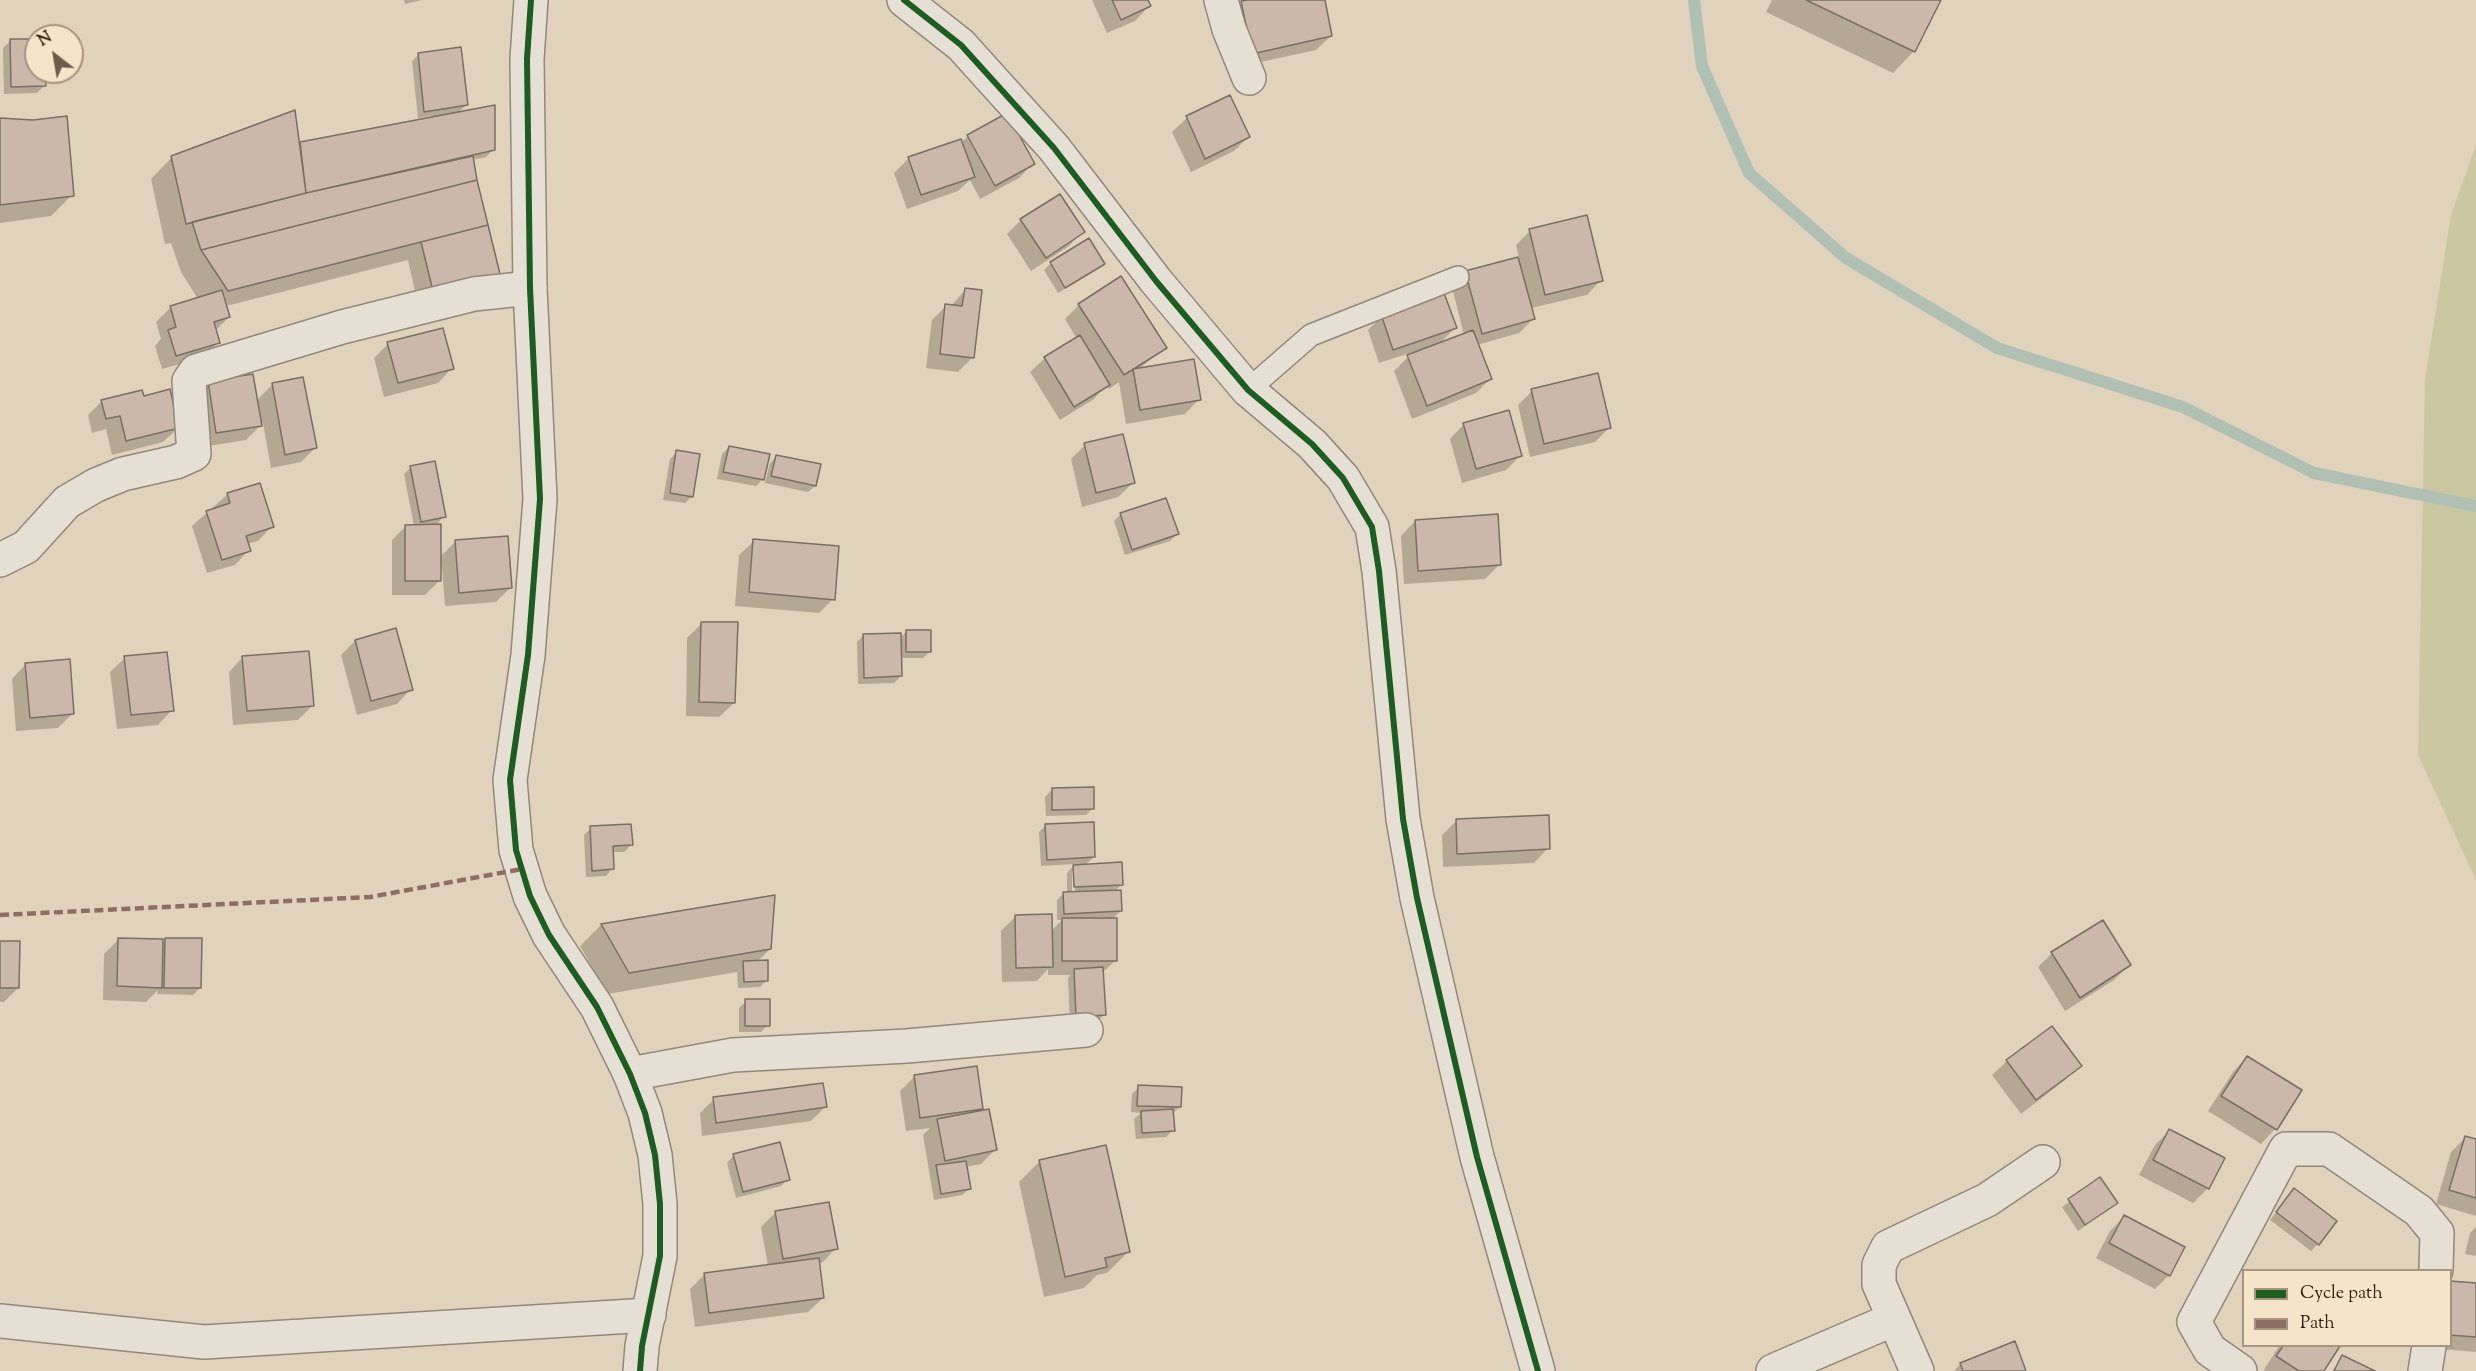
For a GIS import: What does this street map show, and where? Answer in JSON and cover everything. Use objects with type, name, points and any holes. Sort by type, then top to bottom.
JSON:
[{"type":"street","points":[[531,0],[527,59],[530,288],[540,500],[528,655],[510,780],[516,850],[530,896],[549,935],[597,1007],[630,1074],[645,1113],[655,1155],[660,1204],[660,1256],[640,1371]]},
{"type":"street","points":[[904,0],[962,45],[1054,147],[1156,281],[1248,390],[1312,444],[1343,478],[1372,527],[1379,571],[1403,819],[1417,898],[1477,1157],[1539,1371]]},
{"type":"street","points":[[1221,0],[1229,30],[1249,78]]},
{"type":"street","points":[[0,560],[26,547],[67,502],[96,485],[123,474],[176,462],[194,454],[189,381],[196,371],[375,319],[474,294],[530,288]]},
{"type":"street","points":[[630,1074],[733,1055],[907,1046],[1086,1030]]},
{"type":"street","points":[[2240,1371],[2210,1350],[2194,1322],[2286,1149],[2329,1149],[2419,1211],[2437,1233],[2436,1269]]},
{"type":"street","points":[[1917,1371],[1879,1284],[1879,1265],[1888,1247],[1987,1200],[2043,1162]]},
{"type":"street","points":[[0,1321],[204,1342],[649,1315]]},
{"type":"street","points":[[1773,1371],[1894,1319]]},
{"type":"street","points":[[2425,1371],[2429,1347]]},
{"type":"lane","points":[[1248,390],[1311,335],[1458,277]]},
{"type":"shaded area","points":[[2476,145],[2476,880],[2418,755],[2425,379],[2451,215]]},
{"type":"building","points":[[1112,0],[1148,0],[1151,6],[1121,20]]},
{"type":"building","points":[[1325,0],[1332,36],[1252,54],[1241,1]]},
{"type":"building","points":[[1806,0],[1941,0],[1915,52]]},
{"type":"building","points":[[10,39],[24,39],[24,84],[46,84],[46,86],[11,87]]},
{"type":"building","points":[[461,47],[468,105],[424,112],[418,53]]},
{"type":"building","points":[[1230,95],[1250,137],[1205,159],[1186,116]]},
{"type":"building","points":[[495,105],[495,150],[306,193],[300,142]]},
{"type":"building","points":[[295,110],[306,193],[186,224],[171,156]]},
{"type":"building","points":[[1007,113],[1035,164],[995,186],[967,135]]},
{"type":"building","points":[[67,116],[74,196],[0,205],[0,118],[33,120]]},
{"type":"building","points":[[961,139],[975,177],[921,195],[908,157]]},
{"type":"building","points":[[473,156],[477,180],[201,250],[192,222],[306,193]]},
{"type":"building","points":[[477,180],[488,225],[228,291],[201,250]]},
{"type":"building","points":[[1060,194],[1085,232],[1046,258],[1020,219]]},
{"type":"building","points":[[1587,215],[1603,281],[1545,295],[1529,229]]},
{"type":"building","points":[[488,225],[501,278],[433,291],[421,242]]},
{"type":"building","points":[[1089,238],[1105,264],[1065,288],[1050,262]]},
{"type":"building","points":[[1518,257],[1535,319],[1482,334],[1465,271]]},
{"type":"building","points":[[1121,276],[1167,348],[1124,375],[1078,304]]},
{"type":"building","points":[[965,288],[982,290],[974,358],[940,354],[945,304],[962,306]]},
{"type":"building","points":[[222,290],[230,317],[214,322],[220,343],[176,356],[168,330],[176,327],[170,306]]},
{"type":"building","points":[[1444,293],[1457,328],[1393,350],[1381,314]]},
{"type":"building","points":[[443,328],[454,369],[398,383],[387,342]]},
{"type":"building","points":[[1473,330],[1492,379],[1427,406],[1407,355]]},
{"type":"building","points":[[1080,335],[1110,385],[1074,407],[1044,357]]},
{"type":"building","points":[[1194,359],[1201,400],[1140,410],[1133,369]]},
{"type":"building","points":[[1598,373],[1611,428],[1544,444],[1531,389]]},
{"type":"building","points":[[253,374],[262,426],[216,433],[208,381]]},
{"type":"building","points":[[303,377],[317,448],[285,455],[272,383]]},
{"type":"building","points":[[170,389],[179,428],[126,441],[120,416],[106,419],[101,400],[142,390],[144,396]]},
{"type":"building","points":[[1509,410],[1522,456],[1476,469],[1463,423]]},
{"type":"building","points":[[1123,434],[1135,483],[1096,493],[1084,443]]},
{"type":"building","points":[[729,446],[770,454],[764,480],[723,472]]},
{"type":"building","points":[[676,450],[700,454],[693,497],[670,493]]},
{"type":"building","points":[[776,455],[821,464],[816,486],[771,476]]},
{"type":"building","points":[[435,461],[446,517],[421,522],[410,466]]},
{"type":"building","points":[[260,483],[274,527],[246,536],[251,551],[222,560],[206,511],[230,503],[227,493]]},
{"type":"building","points":[[1166,498],[1179,534],[1132,550],[1120,513]]},
{"type":"building","points":[[1498,514],[1501,565],[1418,571],[1415,520]]},
{"type":"building","points":[[441,524],[441,581],[405,581],[405,525]]},
{"type":"building","points":[[508,536],[512,588],[459,593],[455,540]]},
{"type":"building","points":[[753,539],[839,546],[835,600],[749,592]]},
{"type":"building","points":[[701,622],[738,622],[735,703],[699,702]]},
{"type":"building","points":[[396,628],[413,690],[371,701],[355,640]]},
{"type":"building","points":[[906,630],[931,630],[931,652],[906,652]]},
{"type":"building","points":[[901,633],[902,676],[864,678],[863,634]]},
{"type":"building","points":[[309,651],[314,706],[247,711],[242,656]]},
{"type":"building","points":[[167,652],[174,711],[131,715],[124,656]]},
{"type":"building","points":[[70,659],[74,714],[30,718],[25,663]]},
{"type":"building","points":[[1094,787],[1094,809],[1052,810],[1052,788]]},
{"type":"building","points":[[1549,815],[1550,849],[1457,854],[1456,819]]},
{"type":"building","points":[[1094,822],[1095,857],[1047,860],[1045,824]]},
{"type":"building","points":[[631,824],[633,845],[613,846],[614,869],[592,871],[590,826]]},
{"type":"building","points":[[1122,862],[1123,885],[1074,887],[1073,865]]},
{"type":"building","points":[[1121,890],[1122,911],[1064,914],[1063,892]]},
{"type":"building","points":[[775,895],[771,949],[629,973],[601,924]]},
{"type":"building","points":[[1052,914],[1053,967],[1016,968],[1015,915]]},
{"type":"building","points":[[1062,918],[1117,918],[1117,961],[1062,961]]},
{"type":"building","points":[[2103,920],[2131,965],[2080,998],[2051,952]]},
{"type":"building","points":[[118,938],[163,939],[162,988],[117,986]]},
{"type":"building","points":[[165,938],[202,938],[201,988],[164,988]]},
{"type":"building","points":[[0,941],[20,941],[19,988],[0,988]]},
{"type":"building","points":[[768,960],[768,981],[744,982],[743,961]]},
{"type":"building","points":[[1103,967],[1106,1015],[1076,1017],[1074,969]]},
{"type":"building","points":[[745,999],[770,999],[770,1026],[745,1026]]},
{"type":"building","points":[[2052,1026],[2082,1066],[2036,1100],[2006,1060]]},
{"type":"building","points":[[2247,1056],[2302,1090],[2277,1130],[2221,1096]]},
{"type":"building","points":[[977,1066],[983,1109],[920,1118],[914,1075]]},
{"type":"building","points":[[823,1083],[827,1107],[716,1123],[713,1097]]},
{"type":"building","points":[[1138,1085],[1182,1087],[1181,1107],[1137,1106]]},
{"type":"building","points":[[989,1109],[997,1150],[945,1161],[937,1119]]},
{"type":"building","points":[[1173,1109],[1175,1131],[1142,1133],[1141,1111]]},
{"type":"building","points":[[2169,1129],[2225,1158],[2209,1189],[2153,1160]]},
{"type":"building","points":[[2465,1136],[2476,1139],[2476,1198],[2449,1190]]},
{"type":"building","points":[[780,1142],[790,1180],[743,1192],[733,1154]]},
{"type":"building","points":[[1106,1145],[1130,1252],[1105,1258],[1107,1267],[1065,1277],[1039,1160]]},
{"type":"building","points":[[966,1161],[971,1189],[941,1194],[936,1165]]},
{"type":"building","points":[[2100,1177],[2118,1203],[2085,1225],[2068,1199]]},
{"type":"building","points":[[2294,1188],[2337,1221],[2319,1245],[2276,1212]]},
{"type":"building","points":[[829,1202],[838,1249],[783,1259],[775,1211]]},
{"type":"building","points":[[2124,1215],[2185,1247],[2170,1276],[2109,1243]]},
{"type":"building","points":[[819,1258],[824,1298],[709,1313],[704,1273]]},
{"type":"building","points":[[2452,1281],[2476,1283],[2476,1337],[2452,1335]]},
{"type":"building","points":[[2015,1341],[2026,1371],[1963,1371],[1960,1363]]},
{"type":"building","points":[[2282,1347],[2339,1347],[2324,1371],[2299,1371],[2276,1356]]},
{"type":"building","points":[[2342,1355],[2375,1371],[2334,1371]]},
{"type":"waterway","points":[[1694,0],[1702,66],[1749,173],[1846,258],[1997,348],[2183,407],[2314,473],[2476,506]]},
{"type":"marked path","points":[[0,915],[370,897],[522,869]]},
{"type":"cycle path","points":[[531,0],[527,59],[530,288],[540,499],[528,655],[510,780],[516,850],[530,896],[549,935],[597,1007],[630,1074],[645,1113],[655,1155],[660,1204],[660,1256],[642,1346],[640,1371]]},
{"type":"cycle path","points":[[904,0],[961,45],[1054,148],[1156,281],[1248,390],[1312,444],[1343,478],[1372,527],[1379,571],[1403,819],[1417,898],[1477,1157],[1538,1371]]}]
